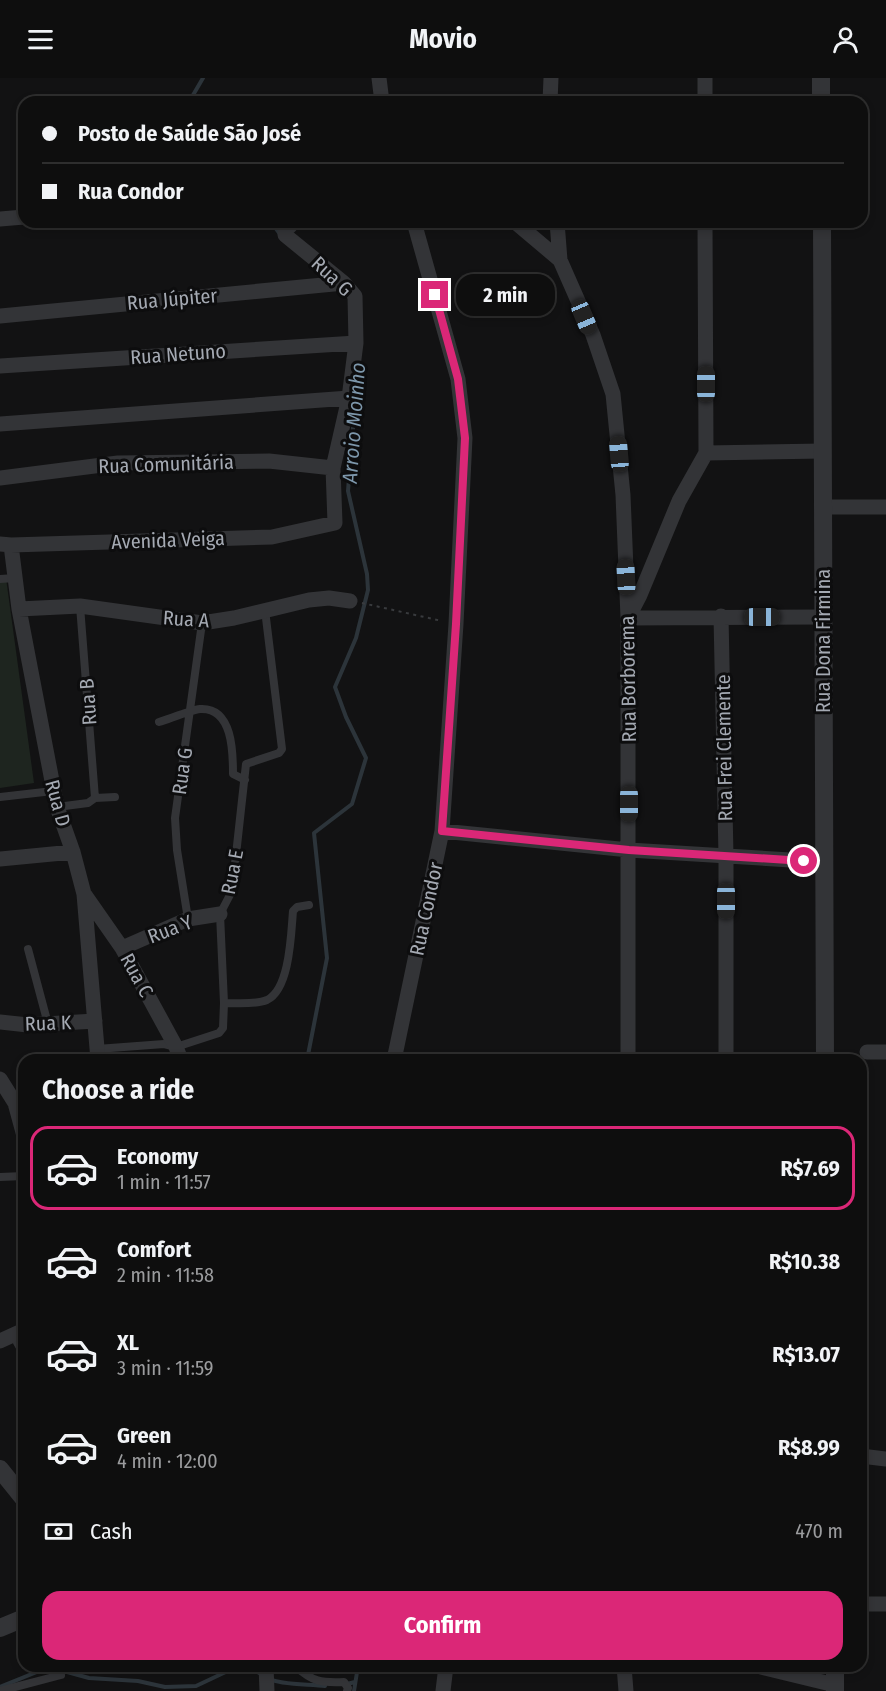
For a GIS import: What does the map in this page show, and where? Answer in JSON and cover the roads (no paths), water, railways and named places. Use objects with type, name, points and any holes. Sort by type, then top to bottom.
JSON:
[{"type":"street","points":[[379,78],[381,96]]},
{"type":"street","points":[[550,96],[551,78]]},
{"type":"street","points":[[705,78],[705,96]]},
{"type":"street","points":[[821,78],[821,96]]},
{"type":"street","points":[[0,219],[18,218]]},
{"type":"street","name":"Rua G","points":[[288,228],[285,235],[344,283],[356,296],[356,343],[348,398],[333,468],[335,523]]},
{"type":"street","name":"Rua Condor","points":[[395,1054],[442,831],[456,624],[465,438],[458,379],[416,228]]},
{"type":"street","name":"Rua Borborema","points":[[522,228],[560,260],[592,335],[613,394],[622,495],[628,618],[628,1054]]},
{"type":"street","points":[[557,228],[560,260]]},
{"type":"street","points":[[705,228],[706,453],[679,501],[640,595],[628,618],[823,617]]},
{"type":"street","name":"Rua Dona Firmina","points":[[822,228],[825,1054]]},
{"type":"street","name":"Rua Júpiter","points":[[0,316],[344,283]]},
{"type":"street","name":"Rua Netuno","points":[[0,366],[356,343]]},
{"type":"street","points":[[0,424],[348,398]]},
{"type":"street","points":[[706,453],[823,451]]},
{"type":"street","name":"Rua Comunitária","points":[[0,478],[118,463],[268,461],[333,468]]},
{"type":"street","points":[[824,507],[886,507]]},
{"type":"street","name":"Avenida Veiga","points":[[6,544],[272,537],[335,523]]},
{"type":"street","name":"Rua D","points":[[6,544],[8,578],[19,609],[53,791],[84,894],[98,1054]]},
{"type":"street","name":"Rua A","points":[[19,609],[80,606],[202,623],[234,618],[309,600],[329,598],[350,601]]},
{"type":"street","name":"Rua Frei Clemente","points":[[722,616],[726,856],[726,1054]]},
{"type":"street","points":[[442,831],[629,850],[823,862]]},
{"type":"street","points":[[0,860],[73,852]]},
{"type":"street","name":"Rua C","points":[[84,894],[122,948],[179,1054]]},
{"type":"street","name":"Rua Y","points":[[122,948],[188,919],[220,914]]},
{"type":"street","name":"Rua K","points":[[0,1022],[28,1025],[95,1021]]},
{"type":"street","points":[[867,1052],[886,1052]]},
{"type":"street","points":[[0,1079],[15,1103],[18,1114]]},
{"type":"street","points":[[867,1457],[886,1459]]},
{"type":"street","points":[[0,1469],[18,1492]]},
{"type":"street","points":[[867,1604],[886,1604]]},
{"type":"street","points":[[0,1628],[18,1620]]},
{"type":"street","points":[[266,1672],[267,1691]]},
{"type":"street","points":[[443,1691],[445,1672]]},
{"type":"street","points":[[624,1672],[626,1691]]},
{"type":"street","points":[[778,1672],[835,1688],[835,1672]]},
{"type":"lane","name":"Rua B","points":[[80,606],[95,798]]},
{"type":"lane","name":"Rua E","points":[[104,1054],[164,1044],[179,1054],[219,1033],[223,1028],[220,914],[232,891],[246,764],[279,753],[282,749],[265,610]]},
{"type":"lane","name":"Rua G","points":[[188,919],[177,850],[175,818],[202,623]]},
{"type":"lane","points":[[159,722],[199,709],[211,710],[220,717],[229,732],[233,774],[245,780]]},
{"type":"lane","points":[[0,797],[53,791]]},
{"type":"lane","points":[[57,807],[88,803],[95,798],[115,797]]},
{"type":"lane","points":[[224,1004],[267,999],[274,993],[287,969],[293,912],[297,907],[309,905]]},
{"type":"lane","points":[[28,950],[48,1024]]},
{"type":"lane","points":[[0,1177],[18,1176]]},
{"type":"lane","points":[[302,1672],[321,1683],[344,1682],[348,1688],[347,1691]]},
{"type":"lane","points":[[0,1691],[61,1675]]},
{"type":"waterway","name":"Arroio Moinho","points":[[192,96],[203,78]]},
{"type":"waterway","name":"Arroio Moinho","points":[[276,228],[280,234]]},
{"type":"waterway","name":"Arroio Moinho","points":[[308,1054],[327,958],[314,833],[352,804],[366,758],[346,717],[335,687],[356,638],[368,590],[367,574],[348,491],[355,403]]},
{"type":"waterway","points":[[0,1687],[37,1672]]},
{"type":"waterway","points":[[67,1672],[89,1678],[138,1681],[165,1687],[196,1686],[226,1672]]},
{"type":"waterway","points":[[258,1672],[261,1674]]},
{"type":"waterway","name":"Arroio Moinho","points":[[354,1691],[357,1672]]},
{"type":"waterway","points":[[270,1679],[325,1686]]},
{"type":"waterway","points":[[347,1684],[355,1682]]}]
